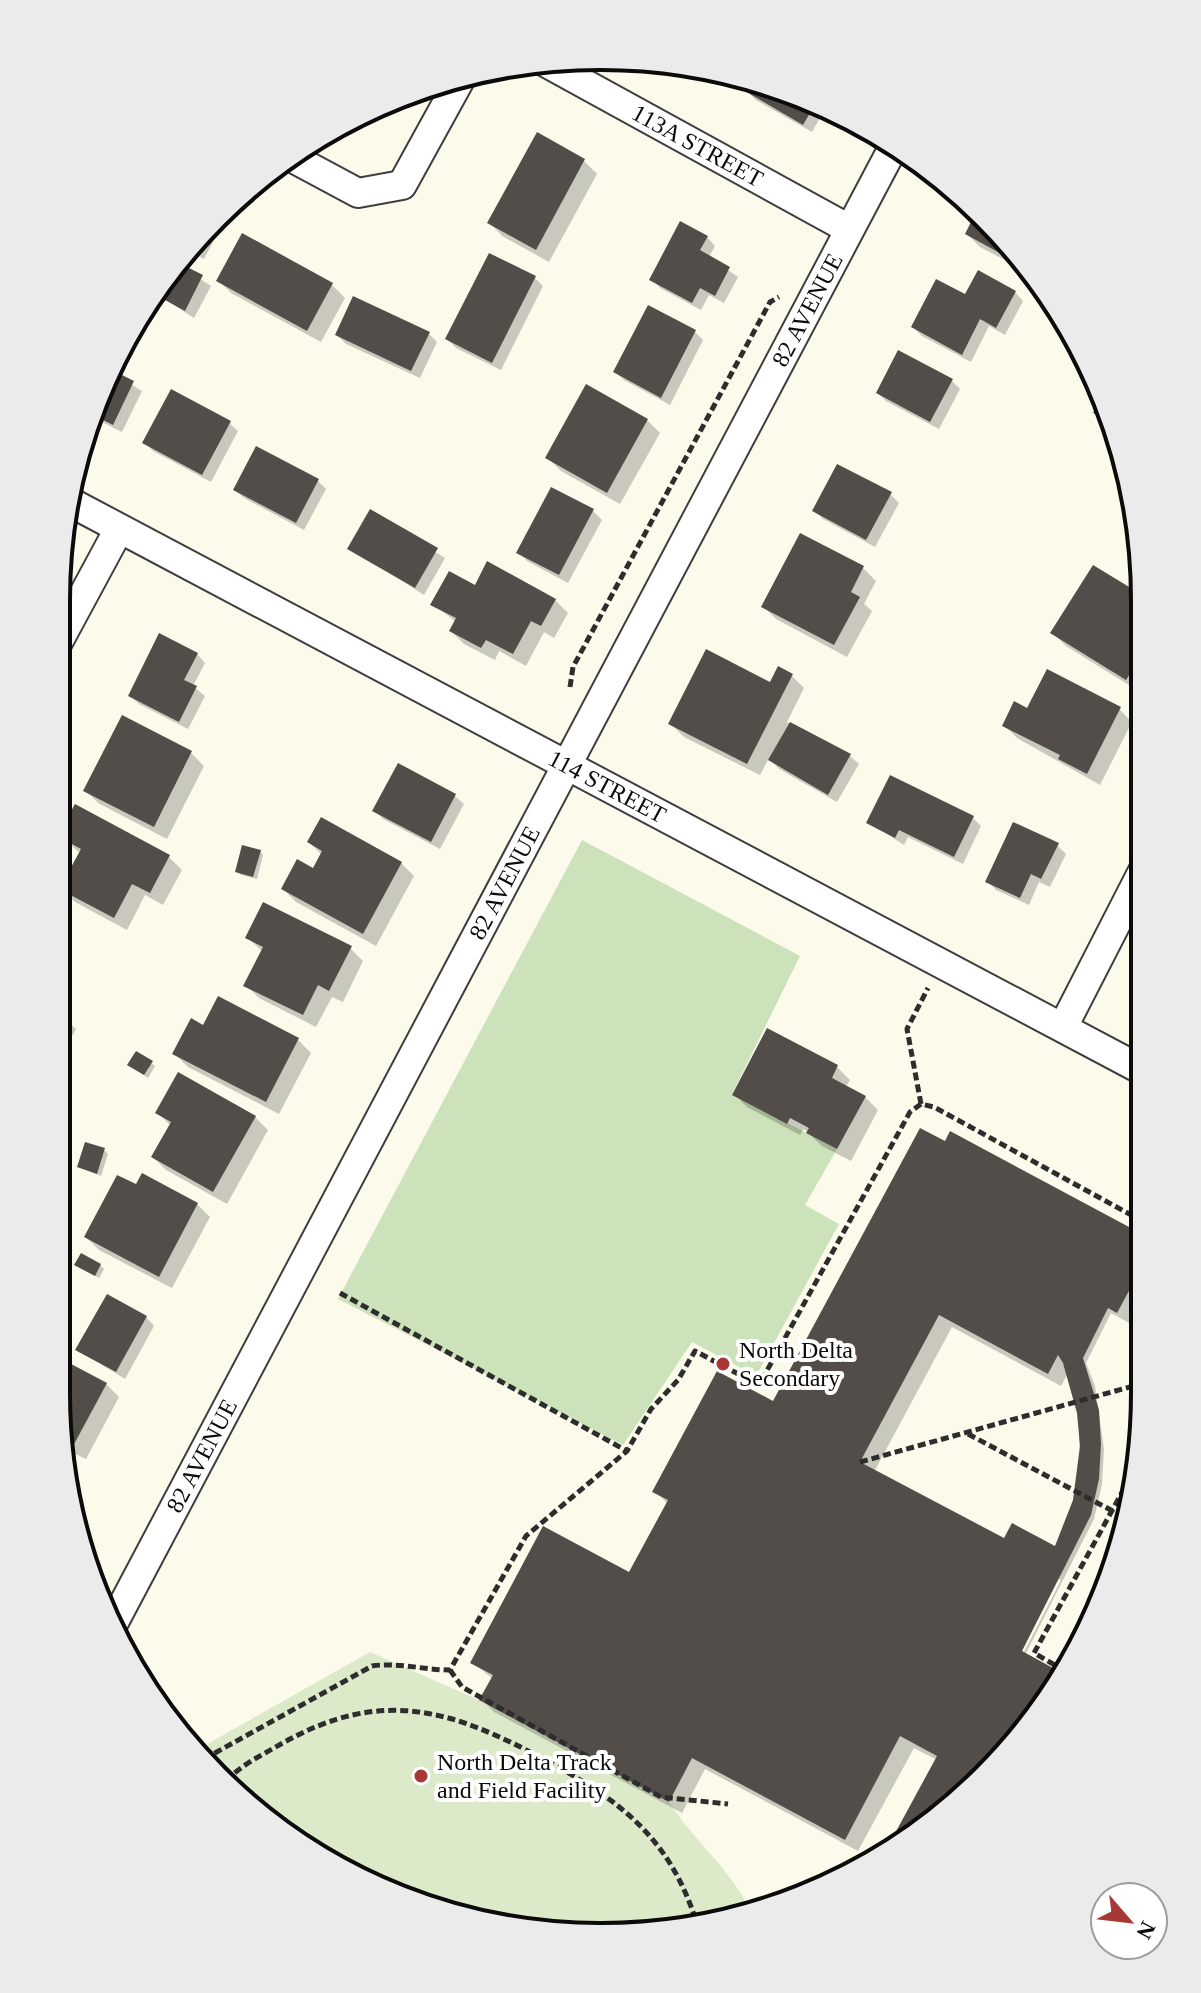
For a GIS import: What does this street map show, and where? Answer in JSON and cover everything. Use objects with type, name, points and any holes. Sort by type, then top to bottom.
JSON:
[{"type":"street","name":"113A STREET","points":[[562,71],[849,229]]},
{"type":"street","points":[[301,163],[358,193],[402,185],[454,91]]},
{"type":"street","name":"82 AVENUE","points":[[118,1614],[889,155]]},
{"type":"street","name":"114 STREET","points":[[79,507],[1131,1064]]},
{"type":"street","points":[[70,620],[119,529]]},
{"type":"street","points":[[1063,1027],[1131,894]]},
{"type":"path","points":[[565,696],[571,685],[573,667],[770,302],[782,296]]},
{"type":"path","points":[[921,1104],[907,1029],[929,987]]},
{"type":"path","points":[[450,1670],[526,1536],[627,1451],[651,1409],[678,1380],[695,1351],[759,1385],[910,1112],[921,1104],[934,1107],[1131,1215]]},
{"type":"path","points":[[340,1293],[627,1451]]},
{"type":"path","points":[[860,1462],[1131,1387]]},
{"type":"path","points":[[968,1434],[1117,1513]]},
{"type":"path","points":[[1055,1665],[1034,1653],[1121,1493]]},
{"type":"path","points":[[213,1754],[372,1666],[391,1663],[418,1669],[450,1670]]},
{"type":"path","points":[[450,1670],[462,1687],[661,1797],[728,1804]]},
{"type":"path","points":[[234,1776],[309,1729],[337,1719],[371,1712],[415,1710],[453,1716],[505,1738],[598,1789],[626,1810],[654,1838],[666,1856],[693,1915]]},
{"type":"green space","points":[[582,840],[800,956],[732,1094],[837,1149],[805,1205],[839,1224],[756,1376],[692,1342],[623,1445],[338,1299]]},
{"type":"green space","name":"North Delta Track and Field Facility","points":[[370,1652],[479,1700],[669,1802],[746,1903],[670,1918],[600,1923],[531,1918],[463,1905],[397,1883],[335,1852],[306,1834],[251,1791],[205,1745]]},
{"type":"building","points":[[745,91],[771,98],[810,113],[803,125]]},
{"type":"building","points":[[537,132],[585,159],[536,250],[487,223]]},
{"type":"building","points":[[680,221],[708,236],[700,250],[730,267],[715,296],[700,288],[692,303],[649,280]]},
{"type":"building","points":[[971,221],[1001,254],[965,234]]},
{"type":"building","points":[[242,233],[333,283],[307,331],[216,281]]},
{"type":"building","points":[[489,253],[536,276],[492,363],[445,339]]},
{"type":"building","points":[[188,268],[203,275],[185,311],[164,299]]},
{"type":"building","points":[[978,270],[1016,291],[996,328],[980,319],[962,355],[911,327],[936,279],[965,294]]},
{"type":"building","points":[[353,296],[430,332],[411,371],[335,335]]},
{"type":"building","points":[[648,305],[696,330],[661,398],[613,372]]},
{"type":"building","points":[[898,350],[953,379],[930,422],[876,393]]},
{"type":"building","points":[[121,374],[134,381],[113,425],[102,419]]},
{"type":"building","points":[[586,384],[648,419],[607,493],[545,458]]},
{"type":"building","points":[[171,389],[231,421],[202,475],[142,443]]},
{"type":"building","points":[[256,446],[319,479],[296,523],[233,490]]},
{"type":"building","points":[[837,464],[892,492],[866,540],[812,511]]},
{"type":"building","points":[[551,487],[594,509],[559,575],[516,553]]},
{"type":"building","points":[[370,509],[438,548],[415,588],[347,549]]},
{"type":"building","points":[[800,533],[864,566],[851,592],[860,597],[834,645],[761,607]]},
{"type":"building","points":[[487,561],[556,599],[541,626],[531,621],[513,654],[486,640],[481,648],[449,631],[456,618],[430,605],[449,571],[475,585]]},
{"type":"building","points":[[1093,565],[1131,588],[1131,672],[1126,680],[1050,633]]},
{"type":"building","points":[[159,633],[198,653],[184,680],[197,686],[179,722],[128,696]]},
{"type":"building","points":[[706,649],[770,682],[778,666],[793,674],[747,764],[668,724]]},
{"type":"building","points":[[1047,669],[1121,707],[1087,774],[1058,759],[1060,755],[1002,726],[1014,701],[1027,708]]},
{"type":"building","points":[[122,715],[192,751],[154,827],[83,791]]},
{"type":"building","points":[[790,722],[851,754],[828,795],[768,760]]},
{"type":"building","points":[[398,763],[456,794],[431,842],[372,811]]},
{"type":"building","points":[[890,775],[974,816],[954,857],[899,830],[895,838],[866,823]]},
{"type":"building","points":[[75,804],[170,855],[150,893],[132,884],[114,918],[70,895],[70,869],[81,849],[70,843],[70,813]]},
{"type":"building","points":[[321,817],[402,862],[363,934],[281,889],[297,859],[313,868],[322,851],[307,842]]},
{"type":"building","points":[[1013,822],[1059,843],[1041,879],[1031,874],[1020,898],[985,882]]},
{"type":"building","points":[[242,845],[261,850],[253,877],[235,872]]},
{"type":"building","points":[[263,902],[352,946],[329,991],[318,985],[303,1015],[243,986],[263,947],[245,938]]},
{"type":"building","points":[[218,996],[299,1038],[266,1102],[172,1054],[191,1018],[203,1025]]},
{"type":"building","points":[[767,1028],[838,1065],[832,1078],[866,1096],[837,1149],[806,1133],[809,1128],[790,1118],[787,1124],[732,1095]]},
{"type":"building","points":[[136,1051],[153,1061],[144,1075],[127,1065]]},
{"type":"building","points":[[178,1072],[256,1116],[213,1192],[151,1157],[171,1122],[155,1113]]},
{"type":"building","name":"North Delta Secondary","points":[[920,1128],[945,1141],[950,1131],[1131,1228],[1131,1287],[1117,1313],[1108,1308],[1083,1358],[1099,1410],[1101,1444],[1099,1479],[1091,1515],[1022,1651],[1054,1668],[1021,1715],[976,1768],[894,1834],[937,1756],[900,1736],[845,1840],[692,1758],[669,1802],[479,1700],[493,1675],[470,1663],[543,1526],[629,1572],[668,1500],[652,1492],[717,1371],[773,1401]],"holes":[[[939,1315],[1048,1374],[1058,1355],[1077,1413],[1080,1446],[1073,1500],[1055,1546],[1012,1523],[1004,1538],[860,1462]]]},
{"type":"building","points":[[85,1142],[105,1148],[97,1174],[77,1167]]},
{"type":"building","points":[[142,1173],[198,1203],[159,1277],[84,1237],[117,1175],[136,1184]]},
{"type":"building","points":[[81,1253],[101,1264],[95,1276],[74,1265]]},
{"type":"building","points":[[107,1294],[147,1316],[116,1372],[75,1350]]},
{"type":"building","points":[[70,1363],[107,1383],[73,1446]]},
{"type":"place","name":"North Delta Secondary","points":[[723,1364]]},
{"type":"place","name":"North Delta Track and Field Facility","points":[[421,1776]]}]
